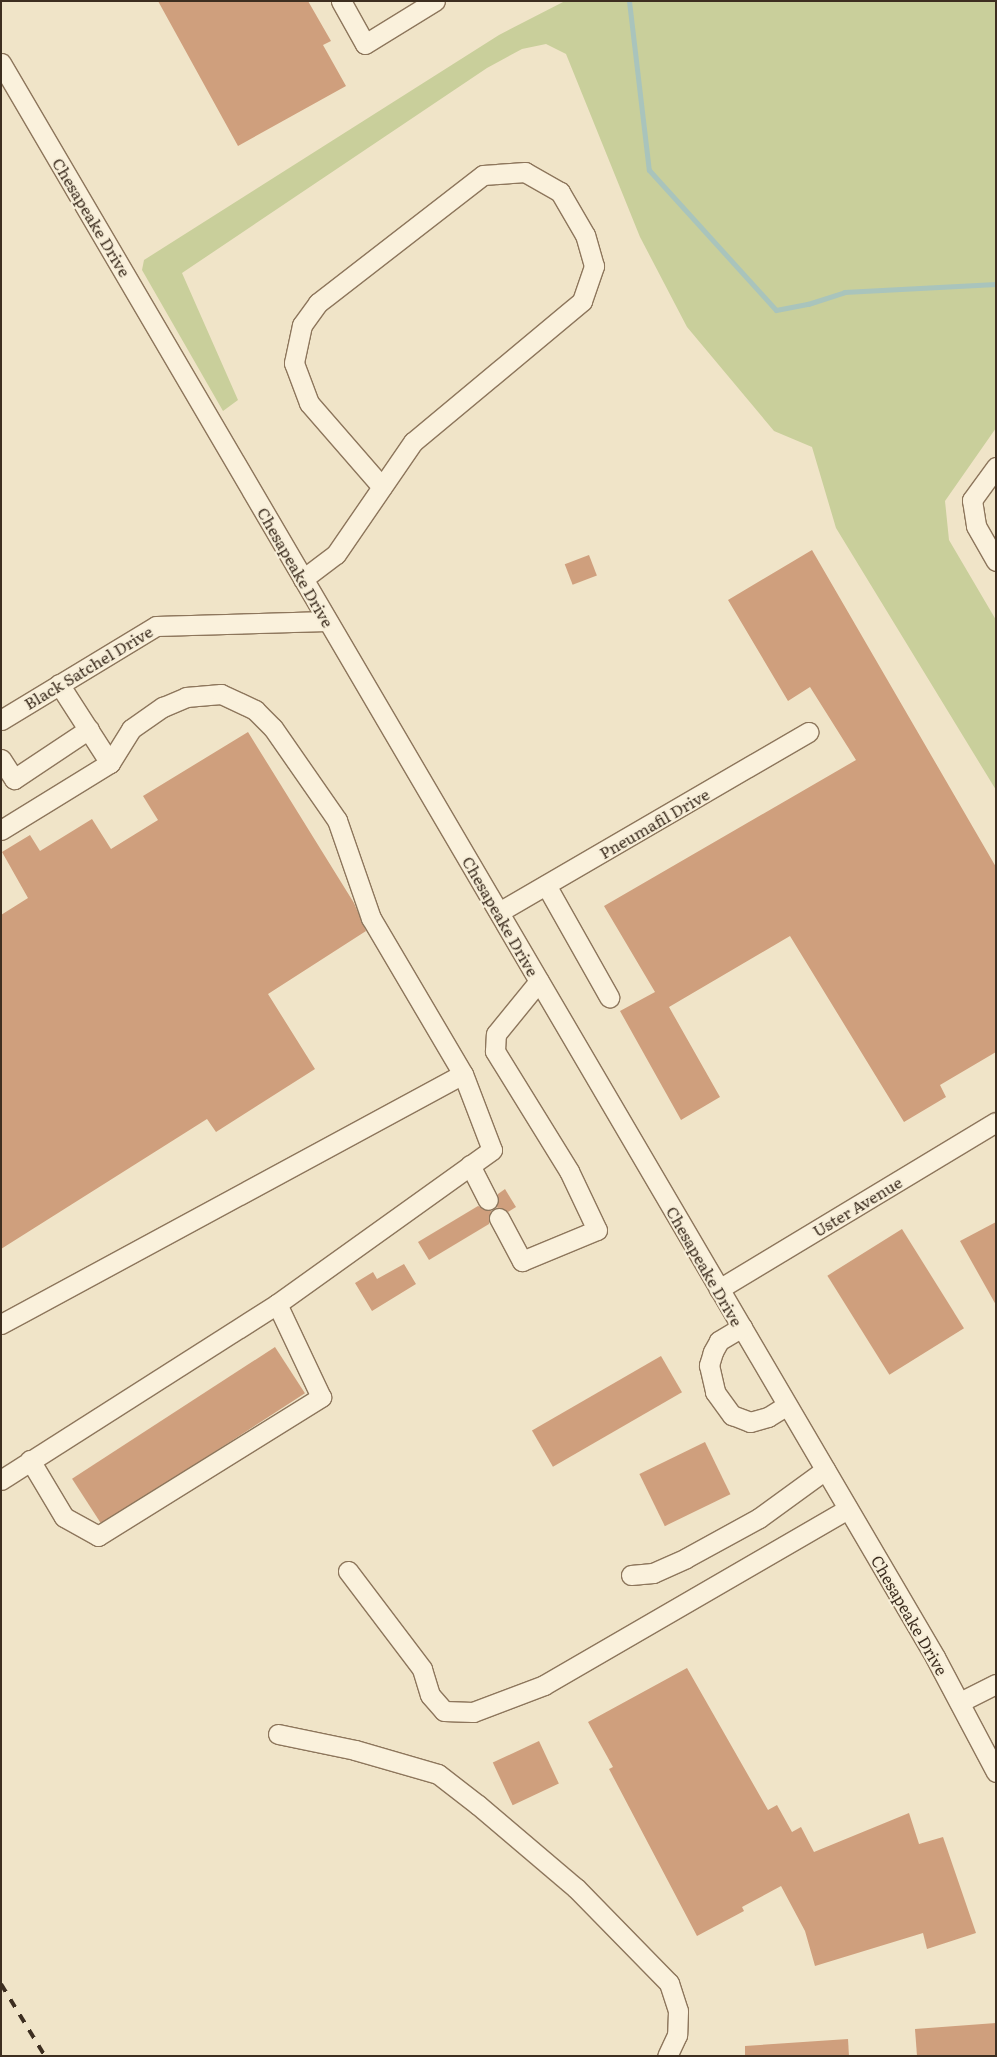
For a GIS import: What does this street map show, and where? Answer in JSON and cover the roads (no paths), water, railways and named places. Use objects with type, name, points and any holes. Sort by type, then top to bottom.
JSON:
[{"type":"street","points":[[341,1],[365,44],[412,6],[435,1]]},
{"type":"street","name":"Chesapeake Drive","points":[[1,63],[788,1405],[960,1702],[996,1772]]},
{"type":"street","points":[[303,579],[336,554],[413,442],[582,301],[594,266],[586,235],[560,192],[525,172],[483,174],[318,303],[302,325],[294,363],[309,403],[382,487]]},
{"type":"street","points":[[996,467],[972,500],[976,526],[996,561]]},
{"type":"street","name":"Black Satchel Drive","points":[[1,720],[156,626],[327,621]]},
{"type":"street","points":[[59,684],[110,763]]},
{"type":"street","points":[[1,830],[110,763],[131,729],[163,707],[186,697],[222,694],[255,710],[273,728],[337,820],[371,918],[463,1074],[492,1150],[277,1304],[1,1480]]},
{"type":"street","points":[[1,759],[7,782],[88,729]]},
{"type":"street","name":"Pneumafil Drive","points":[[499,912],[808,732]]},
{"type":"street","points":[[546,885],[609,997]]},
{"type":"street","points":[[499,1218],[522,1261],[597,1230],[569,1171],[495,1051],[496,1034],[539,981]]},
{"type":"street","points":[[1,1324],[463,1074]]},
{"type":"street","name":"Uster Avenue","points":[[719,1289],[996,1122]]},
{"type":"street","points":[[470,1165],[488,1200]]},
{"type":"street","points":[[30,1460],[64,1517],[98,1536],[321,1397],[277,1304]]},
{"type":"street","points":[[742,1327],[720,1342],[713,1352],[710,1371],[715,1392],[732,1415],[750,1422],[768,1418],[788,1405]]},
{"type":"street","points":[[630,1575],[653,1573],[686,1558],[759,1518],[825,1470]]},
{"type":"street","points":[[348,1571],[422,1669],[435,1701],[444,1711],[473,1712],[544,1685],[848,1509]]},
{"type":"street","points":[[960,1702],[996,1684]]},
{"type":"street","points":[[278,1734],[355,1750],[438,1774],[478,1805],[576,1888],[669,1983],[678,2011],[677,2035],[667,2056]]},
{"type":"waterway","points":[[629,1],[649,170],[776,310],[808,304],[844,292],[996,284]]},
{"type":"railway","points":[[1,1984],[45,2056]]}]
